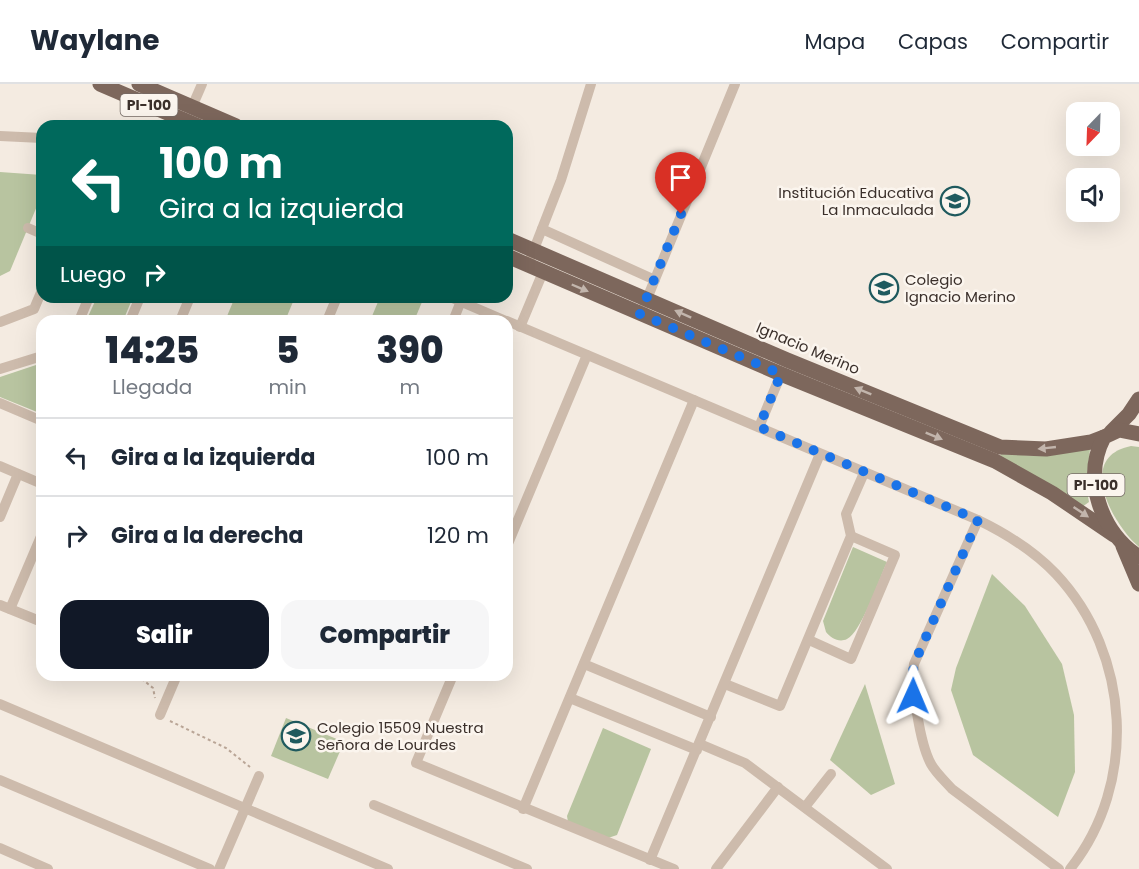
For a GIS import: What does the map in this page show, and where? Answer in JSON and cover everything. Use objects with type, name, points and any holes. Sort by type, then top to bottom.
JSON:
[{"type":"main road","name":"PI-100","points":[[100,84],[184,120]]},
{"type":"main road","name":"PI-100","points":[[139,84],[222,120]]},
{"type":"main road","name":"Ignacio Merino","points":[[513,244],[531,258],[647,298],[1000,447],[1046,449],[1091,442],[1107,435]]},
{"type":"main road","name":"PI-100","points":[[513,256],[531,258],[543,272],[781,374],[995,461],[1043,487],[1118,539],[1139,557]]},
{"type":"main road","points":[[1107,435],[1129,414],[1139,399]]},
{"type":"main road","name":"PI-100","points":[[1139,434],[1126,430],[1107,435],[1095,461],[1096,491],[1100,507],[1139,584]]},
{"type":"street","points":[[192,107],[202,84]]},
{"type":"street","points":[[531,258],[568,159],[591,84]]},
{"type":"street","points":[[640,314],[735,84]]},
{"type":"street","points":[[0,136],[36,138]]},
{"type":"street","points":[[28,228],[36,231]]},
{"type":"street","points":[[542,229],[655,280]]},
{"type":"street","points":[[520,327],[543,272]]},
{"type":"street","points":[[0,322],[34,309],[37,303]]},
{"type":"street","points":[[463,303],[492,315]]},
{"type":"street","points":[[513,324],[978,520],[1016,540],[1058,576],[1091,623],[1109,674],[1118,723],[1113,777],[1102,819],[1070,869]]},
{"type":"street","points":[[513,532],[587,355]]},
{"type":"street","points":[[0,369],[36,358]]},
{"type":"street","points":[[759,427],[781,374]]},
{"type":"street","points":[[523,808],[694,400]]},
{"type":"street","points":[[0,403],[36,419]]},
{"type":"street","points":[[650,860],[820,454]]},
{"type":"street","points":[[0,466],[36,482]]},
{"type":"street","points":[[725,684],[780,706],[851,536],[846,514],[864,473]]},
{"type":"street","points":[[0,516],[18,474]]},
{"type":"street","points":[[978,520],[914,664],[913,696],[930,763],[941,777],[952,789],[1059,869]]},
{"type":"street","points":[[809,640],[851,658],[895,555],[851,536]]},
{"type":"street","points":[[36,546],[5,607],[36,620]]},
{"type":"street","points":[[584,664],[711,717]]},
{"type":"street","points":[[160,716],[175,681]]},
{"type":"street","points":[[450,681],[416,763],[674,869]]},
{"type":"street","points":[[570,698],[745,763],[887,869]]},
{"type":"street","points":[[0,704],[388,869]]},
{"type":"street","points":[[805,807],[831,774]]},
{"type":"street","points":[[219,869],[260,776]]},
{"type":"street","points":[[0,780],[210,869]]},
{"type":"street","points":[[716,869],[778,787]]},
{"type":"street","points":[[374,805],[527,869]]},
{"type":"street","points":[[0,848],[48,869]]},
{"type":"path","points":[[144,681],[153,688],[160,716],[226,748],[260,776]]},
{"type":"green space","points":[[0,172],[36,175],[36,208],[10,271],[0,276]]},
{"type":"green space","points":[[94,303],[130,303],[126,315],[89,315]]},
{"type":"green space","points":[[232,303],[292,303],[288,315],[228,315]]},
{"type":"green space","points":[[378,303],[422,303],[417,315],[372,315]]},
{"type":"green space","points":[[36,365],[36,412],[0,397],[0,377]]},
{"type":"green space","points":[[1131,446],[1139,447],[1139,547],[1129,537],[1110,508],[1104,492],[1102,477],[1105,463],[1114,453]]},
{"type":"green space","points":[[1090,449],[1086,485],[1089,502],[1082,507],[999,458],[1001,454],[1044,456]]},
{"type":"green space","points":[[853,547],[887,562],[858,627],[847,639],[838,640],[826,632],[823,621]]},
{"type":"green space","points":[[992,574],[1025,606],[1062,664],[1074,715],[1075,772],[1058,817],[973,755],[951,690],[956,668]]},
{"type":"green space","points":[[865,684],[895,784],[871,795],[830,760]]},
{"type":"green space","points":[[286,718],[344,742],[328,779],[271,756]]},
{"type":"green space","points":[[603,728],[651,749],[617,835],[608,838],[568,822],[567,816]]},
{"type":"place","name":"Institución Educativa La Inmaculada","points":[[955,201]]},
{"type":"place","name":"Colegio Ignacio Merino","points":[[884,288]]},
{"type":"place","name":"Colegio 15509 Nuestra Señora de Lourdes","points":[[296,736]]},
{"type":"route","points":[[681,214],[640,314],[781,374],[759,427],[978,520],[914,664],[913,696]]}]
